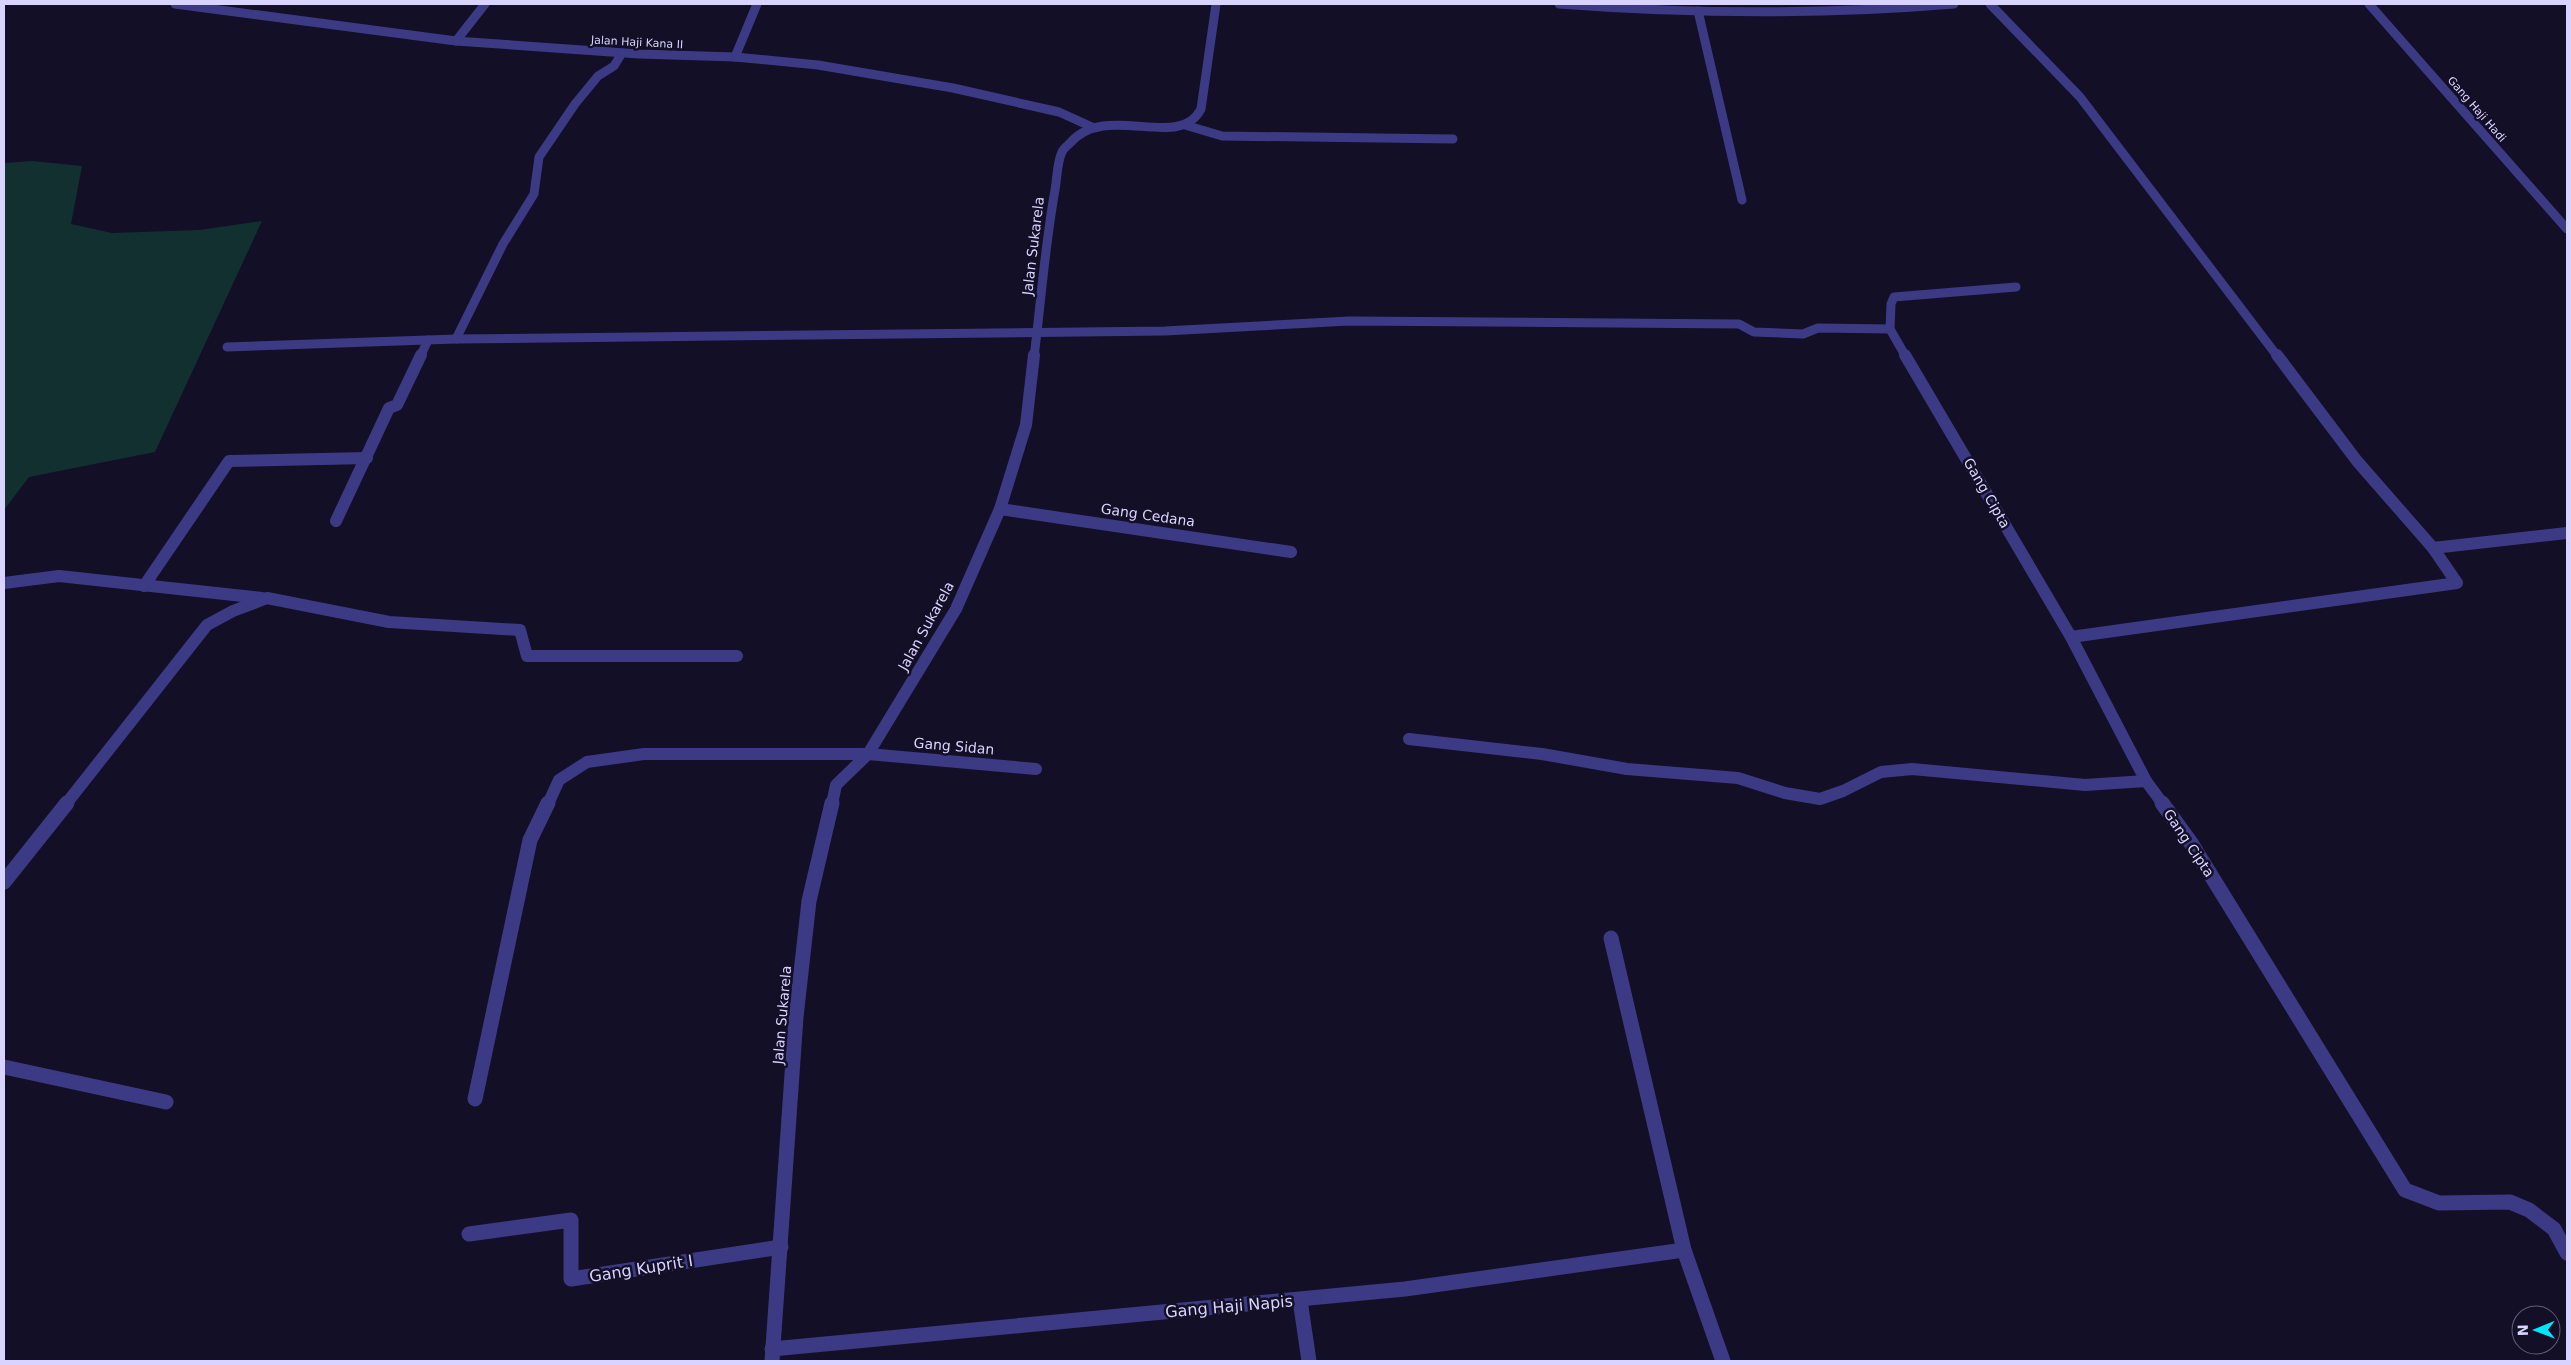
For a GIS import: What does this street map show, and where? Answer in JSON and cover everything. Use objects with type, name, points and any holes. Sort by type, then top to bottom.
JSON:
[{"type":"street","name":"Jalan Haji Kana II","points":[[175,4],[456,41],[622,53],[736,57],[818,65],[953,88],[1059,112],[1092,127]]},
{"type":"street","points":[[456,41],[485,4]]},
{"type":"street","points":[[736,57],[757,4]]},
{"type":"street","points":[[1185,126],[1197,118],[1201,109],[1216,4]]},
{"type":"street","points":[[1559,4],[1698,11],[1891,10],[1954,4]]},
{"type":"street","points":[[1990,4],[2080,97],[2357,461],[2433,548],[2458,583],[2071,637]]},
{"type":"street","name":"Gang Haji Hadi","points":[[2369,4],[2567,229]]},
{"type":"street","points":[[1698,11],[1742,200]]},
{"type":"street","points":[[456,339],[504,244],[534,194],[540,157],[575,104],[598,76],[614,66],[622,53]]},
{"type":"street","points":[[1092,127],[1112,125],[1156,129],[1185,126],[1222,136],[1453,139]]},
{"type":"street","name":"Jalan Sukarela","points":[[772,1355],[796,1017],[809,901],[836,785],[868,754],[956,609],[1000,509],[1026,425],[1052,207],[1062,152],[1079,133],[1092,127]]},
{"type":"street","points":[[227,347],[456,339],[1165,331],[1350,321],[1739,324],[1754,332],[1803,334],[1818,328],[1890,329],[1891,304],[1894,297],[2016,287]]},
{"type":"street","name":"Gang Cipta","points":[[1890,329],[2071,637],[2146,781],[2191,843],[2405,1190],[2439,1203],[2510,1202],[2529,1210],[2554,1229],[2567,1253]]},
{"type":"street","points":[[336,521],[389,408],[397,405],[428,340]]},
{"type":"street","points":[[144,586],[229,461],[367,458]]},
{"type":"street","name":"Gang Cedana","points":[[1000,509],[1291,552]]},
{"type":"street","points":[[2433,548],[2567,533]]},
{"type":"street","points":[[4,583],[59,576],[267,598],[389,622],[520,630],[527,656],[737,656]]},
{"type":"street","points":[[4,882],[207,625],[233,611],[267,598]]},
{"type":"street","points":[[1410,740],[1542,754],[1627,769],[1738,778],[1785,793],[1820,799],[1843,791],[1859,781],[1881,772],[1912,769],[2085,784],[2146,781]]},
{"type":"street","name":"Gang Sidan","points":[[475,1099],[530,840],[559,780],[587,762],[644,754],[868,754],[1036,769]]},
{"type":"street","points":[[1611,938],[1684,1250],[1723,1361]]},
{"type":"street","points":[[4,1067],[166,1102]]},
{"type":"street","name":"Gang Kuprit I","points":[[469,1234],[570,1220],[571,1279],[781,1247]]},
{"type":"street","name":"Gang Haji Napis","points":[[772,1355],[1405,1289],[1684,1250]]},
{"type":"street","points":[[1300,1300],[1309,1361]]},
{"type":"green space","points":[[32,161],[82,166],[71,224],[112,233],[199,230],[262,221],[155,452],[29,477],[4,510],[4,163]]}]
